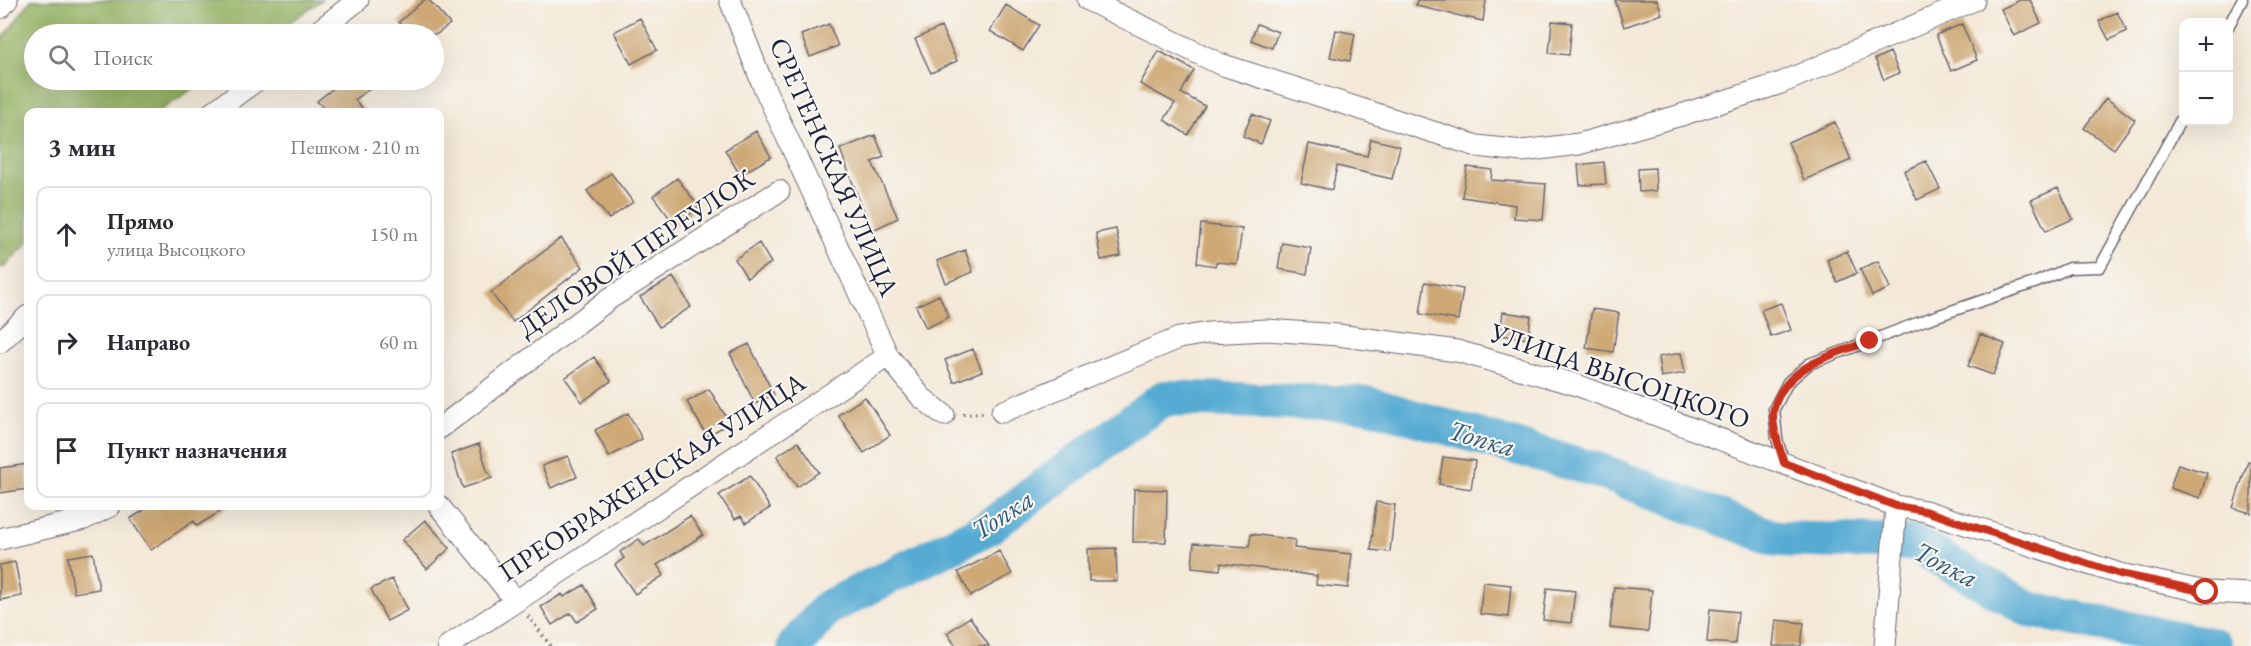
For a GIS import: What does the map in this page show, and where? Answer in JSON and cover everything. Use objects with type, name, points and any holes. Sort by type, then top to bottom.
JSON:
[{"type":"street","points":[[0,8],[7,0]]},
{"type":"street","points":[[328,24],[358,0]]},
{"type":"street","name":"СРЕТЕНСКАЯ УЛИЦА","points":[[730,0],[763,85],[888,356],[921,397],[944,415]]},
{"type":"street","points":[[1088,0],[1220,64],[1477,146],[1522,151],[1579,144],[1678,116],[1781,83],[1974,0]]},
{"type":"street","points":[[218,108],[243,90]]},
{"type":"street","name":"ДЕЛОВОЙ ПЕРЕУЛОК","points":[[444,425],[609,299],[779,190]]},
{"type":"street","points":[[0,342],[24,320]]},
{"type":"street","name":"УЛИЦА ВЫСОЦКОГО","points":[[1002,412],[1179,338],[1208,333],[1267,330],[1338,335],[1457,351],[1577,385],[1896,506],[1925,511],[2120,574],[2206,592],[2251,594]]},
{"type":"street","name":"ПРЕОБРАЖЕНСКАЯ УЛИЦА","points":[[448,646],[888,356]]},
{"type":"street","points":[[1885,646],[1896,506]]},
{"type":"street","points":[[0,539],[84,519],[102,510]]},
{"type":"street","points":[[442,510],[515,600]]},
{"type":"lane","points":[[2233,19],[2242,0]]},
{"type":"lane","points":[[1784,463],[1777,439],[1774,409],[1788,382],[1809,364],[1928,319],[2037,282],[2069,268],[2100,267],[2179,123]]},
{"type":"path","points":[[944,415],[1002,412]]},
{"type":"path","points":[[515,600],[551,646]]},
{"type":"green space","points":[[31,0],[322,0],[287,24],[24,24],[24,90],[191,90],[164,108],[24,108],[24,246],[6,266],[0,268],[0,42]]},
{"type":"building","points":[[424,0],[429,0],[450,24],[444,29],[444,24],[401,24],[399,22]]},
{"type":"building","points":[[1417,0],[1486,0],[1483,21],[1416,6]]},
{"type":"building","points":[[1615,0],[1657,0],[1662,14],[1624,27]]},
{"type":"building","points":[[2020,0],[2030,0],[2041,23],[2014,36],[2001,9]]},
{"type":"building","points":[[1006,5],[1039,25],[1023,51],[990,31]]},
{"type":"building","points":[[2117,12],[2127,31],[2109,40],[2099,21]]},
{"type":"building","points":[[640,18],[657,50],[631,64],[614,32]]},
{"type":"building","points":[[1552,21],[1572,23],[1569,55],[1549,53]]},
{"type":"building","points":[[829,24],[838,46],[810,57],[801,35]]},
{"type":"building","points":[[1257,24],[1278,32],[1272,48],[1251,40]]},
{"type":"building","points":[[1962,24],[1977,60],[1951,71],[1936,35]]},
{"type":"building","points":[[941,27],[957,61],[931,73],[915,39]]},
{"type":"building","points":[[1336,30],[1355,34],[1350,61],[1330,57]]},
{"type":"building","points":[[1159,51],[1194,70],[1181,93],[1205,106],[1188,135],[1164,120],[1175,103],[1140,84]]},
{"type":"building","points":[[1890,52],[1899,73],[1884,80],[1875,59]]},
{"type":"building","points":[[331,90],[368,90],[355,100],[362,108],[323,108],[317,101]]},
{"type":"building","points":[[2106,98],[2135,120],[2114,149],[2084,128]]},
{"type":"building","points":[[1252,114],[1270,121],[1261,144],[1243,136]]},
{"type":"building","points":[[1835,122],[1851,160],[1804,180],[1788,142]]},
{"type":"building","points":[[756,131],[771,157],[740,175],[725,150]]},
{"type":"building","points":[[875,135],[884,157],[872,162],[898,218],[873,230],[840,149]]},
{"type":"building","points":[[1371,139],[1400,146],[1392,179],[1337,166],[1332,190],[1301,183],[1309,144],[1367,156]]},
{"type":"building","points":[[1926,161],[1940,189],[1917,200],[1904,171]]},
{"type":"building","points":[[1604,162],[1606,184],[1580,185],[1578,165]]},
{"type":"building","points":[[1467,167],[1492,170],[1491,180],[1546,184],[1543,220],[1514,218],[1515,205],[1462,197]]},
{"type":"building","points":[[1655,168],[1656,191],[1639,192],[1638,169]]},
{"type":"building","points":[[611,173],[633,202],[609,219],[587,191]]},
{"type":"building","points":[[677,178],[699,207],[675,225],[653,196]]},
{"type":"building","points":[[2058,188],[2073,219],[2046,231],[2031,200]]},
{"type":"building","points":[[1201,224],[1242,229],[1237,264],[1216,262],[1215,266],[1197,263]]},
{"type":"building","points":[[1116,229],[1121,256],[1101,260],[1096,233]]},
{"type":"building","points":[[561,238],[583,267],[513,322],[491,293]]},
{"type":"building","points":[[759,243],[771,263],[747,278],[735,259]]},
{"type":"building","points":[[1282,243],[1311,248],[1307,274],[1278,269]]},
{"type":"building","points":[[965,250],[973,272],[946,283],[937,261]]},
{"type":"building","points":[[1847,251],[1857,273],[1837,282],[1827,260]]},
{"type":"building","points":[[1878,261],[1890,288],[1872,296],[1860,269]]},
{"type":"building","points":[[673,277],[691,307],[659,327],[640,297]]},
{"type":"building","points":[[1425,282],[1463,289],[1458,320],[1420,314]]},
{"type":"building","points":[[939,295],[949,317],[926,328],[916,306]]},
{"type":"building","points":[[1781,303],[1791,330],[1771,337],[1761,310]]},
{"type":"building","points":[[1592,309],[1619,313],[1613,352],[1586,348]]},
{"type":"building","points":[[1503,312],[1531,316],[1528,339],[1500,335]]},
{"type":"building","points":[[1980,334],[2005,344],[1993,375],[1968,366]]},
{"type":"building","points":[[749,344],[774,395],[755,404],[730,353]]},
{"type":"building","points":[[973,349],[982,371],[954,382],[945,360]]},
{"type":"building","points":[[1681,353],[1685,373],[1661,377],[1658,357]]},
{"type":"building","points":[[594,357],[611,381],[582,402],[565,378]]},
{"type":"building","points":[[709,389],[730,423],[707,436],[687,402]]},
{"type":"building","points":[[865,397],[890,435],[864,453],[838,415]]},
{"type":"building","points":[[628,413],[642,439],[609,457],[595,430]]},
{"type":"building","points":[[798,442],[819,472],[797,487],[777,456]]},
{"type":"building","points":[[479,444],[487,470],[492,478],[463,488],[451,454]]},
{"type":"building","points":[[568,456],[577,477],[551,488],[542,466]]},
{"type":"building","points":[[1443,457],[1475,461],[1471,489],[1439,484]]},
{"type":"building","points":[[2248,461],[2251,462],[2251,513],[2233,508]]},
{"type":"building","points":[[2178,464],[2207,473],[2200,498],[2170,488]]},
{"type":"building","points":[[24,465],[24,490],[0,493],[0,468]]},
{"type":"building","points":[[750,476],[770,508],[746,523],[741,516],[735,519],[719,495]]},
{"type":"building","points":[[1134,489],[1167,490],[1166,542],[1133,542]]},
{"type":"building","points":[[1376,502],[1395,505],[1390,552],[1371,550]]},
{"type":"building","points":[[144,510],[223,510],[197,526],[194,521],[151,550],[130,519]]},
{"type":"building","points":[[690,516],[703,535],[657,565],[664,575],[635,594],[615,565],[624,558],[620,552],[639,539],[644,546]]},
{"type":"building","points":[[425,520],[450,548],[427,569],[402,540]]},
{"type":"building","points":[[1251,534],[1295,540],[1294,548],[1352,554],[1348,588],[1316,585],[1317,576],[1221,563],[1220,570],[1192,567],[1194,543],[1249,547]]},
{"type":"building","points":[[1116,548],[1117,581],[1089,581],[1088,549]]},
{"type":"building","points":[[999,551],[1012,574],[971,596],[958,572]]},
{"type":"building","points":[[93,553],[99,589],[74,593],[68,557]]},
{"type":"building","points":[[15,562],[22,596],[0,600],[0,565]]},
{"type":"building","points":[[392,579],[408,610],[387,621],[371,589]]},
{"type":"building","points":[[1483,582],[1511,585],[1508,617],[1480,614]]},
{"type":"building","points":[[584,585],[598,609],[577,622],[571,613],[552,625],[541,607],[562,594],[564,597]]},
{"type":"building","points":[[1614,587],[1652,590],[1648,632],[1610,628]]},
{"type":"building","points":[[1547,588],[1575,591],[1571,623],[1543,620]]},
{"type":"building","points":[[1710,609],[1738,612],[1735,644],[1707,642]]},
{"type":"building","points":[[970,617],[989,646],[956,646],[947,633]]},
{"type":"building","points":[[1776,620],[1804,623],[1801,646],[1773,646]]},
{"type":"waterway","name":"Топка","points":[[795,646],[827,608],[987,528],[1164,398],[1367,404],[1603,472],[1777,539],[1913,543],[2031,610],[2215,646]]},
{"type":"route","points":[[1870,341],[1809,364],[1788,382],[1774,409],[1777,439],[1784,463],[1896,506],[1925,511],[2120,574],[2206,592]]}]
